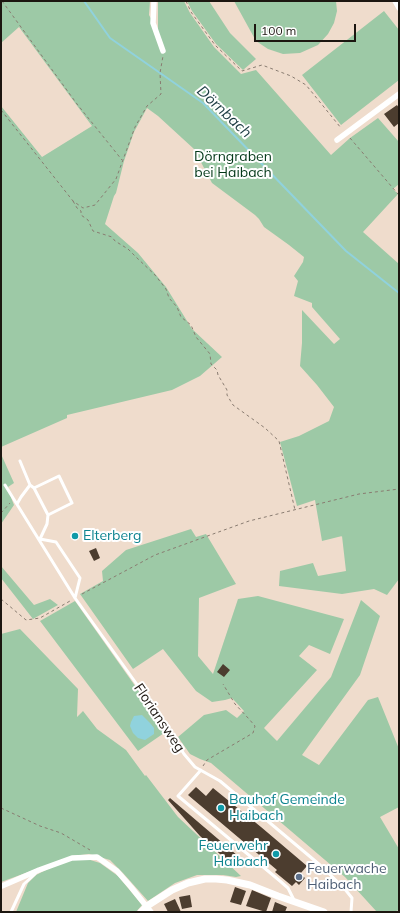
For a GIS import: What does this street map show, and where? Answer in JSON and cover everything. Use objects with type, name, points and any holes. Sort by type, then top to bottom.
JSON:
[{"type":"street","points":[[154,1],[153,23],[163,51]]},
{"type":"street","points":[[337,140],[399,94]]},
{"type":"street","points":[[2,886],[72,858],[97,857],[117,872],[149,909]]},
{"type":"street","points":[[141,912],[149,909],[172,890],[188,883],[210,879],[227,880],[250,885],[324,912]]},
{"type":"lane","points":[[20,461],[30,485],[34,488],[48,515],[47,524],[40,539],[56,542],[80,578],[76,598]]},
{"type":"lane","points":[[34,488],[59,476],[72,503],[48,515]]},
{"type":"lane","name":"Floriansweg","points":[[5,485],[76,598],[161,718],[184,754],[195,767],[220,781],[320,865],[344,888],[352,898],[351,912]]},
{"type":"lane","points":[[17,504],[30,485]]},
{"type":"lane","points":[[201,770],[178,796],[288,888],[295,902]]},
{"type":"lane","points":[[11,912],[24,884],[39,870]]},
{"type":"path","points":[[2,1],[77,104],[122,160]]},
{"type":"path","points":[[186,1],[191,12],[215,45],[242,71],[262,65],[292,76],[306,85],[399,194]]},
{"type":"path","points":[[73,201],[83,208],[95,205],[116,179],[135,127],[147,106],[161,94],[160,73],[163,51]]},
{"type":"path","points":[[1,110],[77,208],[81,211],[81,215],[88,220],[93,231],[112,237],[155,275],[166,290],[169,298],[177,307],[181,317],[191,325],[196,337],[210,354],[211,364],[217,370],[218,375],[227,390],[227,395],[233,405],[265,428],[279,441],[295,510]]},
{"type":"path","points":[[1,599],[26,620],[40,618],[155,555],[249,521],[359,494],[399,489]]},
{"type":"path","points":[[1,513],[14,499]]},
{"type":"path","points":[[201,770],[207,760],[253,733],[254,726],[235,704],[223,684]]},
{"type":"path","points":[[1,808],[40,826],[61,833],[90,850],[97,857]]},
{"type":"green space","name":"Dörngraben bei Haibach","points":[[1,1],[150,1],[149,15],[158,31],[158,1],[184,1],[190,13],[214,47],[241,74],[256,70],[331,155],[350,138],[378,118],[399,142],[399,184],[393,189],[398,194],[363,232],[399,264],[399,579],[387,595],[374,589],[342,594],[279,586],[280,571],[313,563],[318,576],[346,571],[342,536],[322,541],[315,500],[297,506],[280,442],[299,436],[329,421],[334,407],[300,366],[302,310],[334,344],[340,339],[312,307],[312,303],[294,296],[298,281],[294,276],[303,262],[304,257],[264,227],[255,215],[212,183],[194,149],[158,116],[147,108],[134,132],[105,224],[138,253],[166,287],[192,329],[222,357],[200,376],[172,390],[67,415],[67,418],[1,447],[1,106],[42,157],[92,126],[19,27],[1,43]]},
{"type":"green space","points":[[187,1],[209,1],[230,33],[256,59],[243,70],[216,44],[192,11]]},
{"type":"green space","points":[[234,1],[336,1],[337,11],[334,23],[328,34],[318,45],[300,53],[283,54],[268,49],[256,41]]},
{"type":"green space","points":[[384,11],[399,30],[399,80],[341,125],[302,75]]},
{"type":"green space","points":[[1,454],[14,483],[8,487],[14,505],[1,524]]},
{"type":"green space","points":[[191,529],[196,537],[206,534],[236,584],[199,598],[198,656],[213,674],[238,599],[258,596],[344,619],[330,654],[309,645],[299,656],[317,670],[264,728],[277,741],[331,677],[361,600],[380,616],[360,675],[302,755],[319,765],[368,700],[378,697],[399,749],[399,807],[380,817],[399,849],[399,910],[377,912],[345,877],[211,763],[190,754],[178,737],[204,715],[226,710],[237,718],[244,711],[232,698],[212,702],[196,691],[163,649],[133,669],[80,594],[103,581],[102,571],[126,550]]},
{"type":"green space","points":[[1,566],[34,605],[50,599],[58,605],[33,619],[1,578]]},
{"type":"green space","points":[[75,601],[167,731],[138,751],[40,621]]},
{"type":"green space","points":[[20,629],[78,689],[77,717],[83,711],[97,729],[126,750],[178,817],[241,876],[197,875],[175,883],[148,901],[110,860],[89,854],[72,856],[1,882],[1,634]]},
{"type":"green space","points":[[87,859],[100,863],[118,876],[142,905],[136,912],[16,912],[28,883],[36,875],[70,860]]},
{"type":"water","points":[[142,715],[154,728],[154,734],[145,740],[138,738],[133,733],[130,726],[134,716]]},
{"type":"building","points":[[397,105],[399,108],[399,123],[394,127],[384,114]]},
{"type":"building","points":[[96,548],[100,558],[94,561],[89,551]]},
{"type":"building","points":[[223,664],[230,670],[224,677],[217,672]]},
{"type":"building","points":[[196,787],[206,796],[213,788],[307,866],[300,874],[305,878],[299,885],[296,882],[292,886],[275,872],[277,870],[188,795]]},
{"type":"building","points":[[170,798],[238,856],[231,864],[200,836],[168,800]]},
{"type":"building","points":[[235,887],[246,891],[241,905],[230,902]]},
{"type":"building","points":[[252,890],[271,898],[266,912],[246,906]]},
{"type":"building","points":[[190,895],[192,907],[182,909],[179,897]]},
{"type":"building","points":[[175,899],[181,912],[168,912],[164,904]]},
{"type":"building","points":[[275,902],[287,907],[285,912],[272,912]]},
{"type":"waterway","name":"Dörnbach","points":[[84,1],[110,38],[203,103],[346,251],[399,293]]},
{"type":"place","name":"Elterberg","points":[[75,536]]},
{"type":"place","name":"Bauhof Gemeinde Haibach","points":[[221,808]]},
{"type":"place","name":"Feuerwehr Haibach","points":[[276,854]]},
{"type":"place","name":"Feuerwache Haibach","points":[[299,877]]}]
